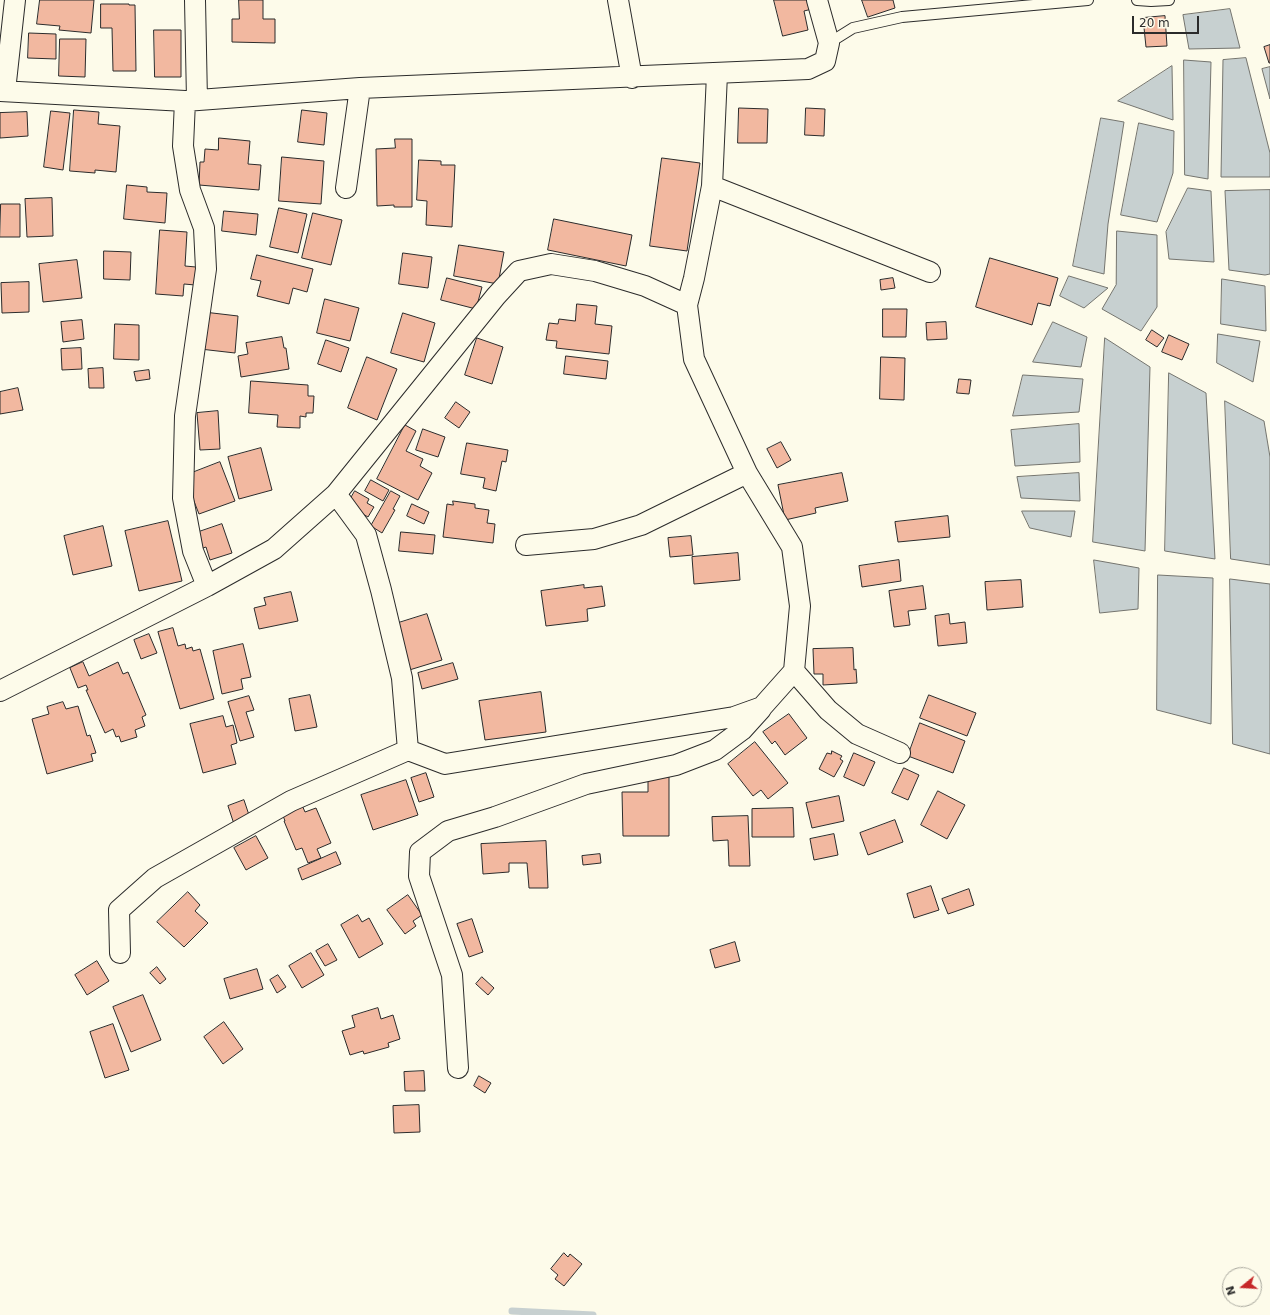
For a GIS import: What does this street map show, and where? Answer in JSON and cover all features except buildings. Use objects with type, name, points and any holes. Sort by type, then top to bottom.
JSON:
[{"type":"street","points":[[15,0],[2,91],[191,100],[360,88],[632,78],[808,69],[825,61],[829,43],[817,0]]},
{"type":"street","points":[[195,0],[191,100],[183,146],[190,190],[204,228],[206,269],[185,416],[183,498],[193,551],[207,586]]},
{"type":"street","points":[[618,0],[632,78]]},
{"type":"street","points":[[458,1068],[452,975],[419,876],[420,852],[448,831],[495,817],[586,784],[676,765],[716,750],[742,730],[794,671],[800,606],[792,547],[747,473],[694,359],[687,305],[694,278],[712,186],[716,74]]},
{"type":"street","points":[[346,188],[360,88]]},
{"type":"street","points":[[712,186],[930,272]]},
{"type":"street","points":[[0,691],[207,586],[274,549],[336,494],[496,296],[519,271],[551,264],[595,271],[645,286],[687,305]]},
{"type":"street","points":[[526,545],[594,539],[641,525],[747,473]]},
{"type":"street","points":[[336,494],[366,535],[402,678],[408,750]]},
{"type":"street","points":[[794,671],[828,710],[857,734],[900,753]]},
{"type":"street","points":[[120,953],[119,910],[155,878],[291,801],[408,750],[445,764],[734,718],[762,707]]},
{"type":"lane","points":[[829,43],[853,28],[902,17],[1088,0]]},
{"type":"lane","points":[[1137,0],[1151,2],[1169,0]]},
{"type":"shaded area","points":[[1230,9],[1240,48],[1189,49],[1183,15]]},
{"type":"shaded area","points":[[1246,58],[1270,153],[1270,177],[1221,177],[1223,60]]},
{"type":"shaded area","points":[[1184,60],[1211,62],[1208,179],[1185,175]]},
{"type":"shaded area","points":[[1172,66],[1173,120],[1118,101]]},
{"type":"shaded area","points":[[1270,67],[1270,99],[1262,69]]},
{"type":"shaded area","points":[[1101,118],[1124,122],[1108,224],[1104,274],[1073,266]]},
{"type":"shaded area","points":[[1139,123],[1174,131],[1173,173],[1157,222],[1121,215]]},
{"type":"shaded area","points":[[1188,188],[1211,191],[1214,262],[1169,259],[1166,232]]},
{"type":"shaded area","points":[[1270,190],[1270,274],[1265,275],[1229,270],[1225,191]]},
{"type":"shaded area","points":[[1117,231],[1157,235],[1157,307],[1141,331],[1102,309],[1116,285]]},
{"type":"shaded area","points":[[1069,276],[1108,288],[1084,308],[1060,296]]},
{"type":"shaded area","points":[[1222,279],[1265,286],[1266,331],[1221,324]]},
{"type":"shaded area","points":[[1053,322],[1087,337],[1081,367],[1033,362]]},
{"type":"shaded area","points":[[1218,334],[1260,341],[1253,382],[1217,363]]},
{"type":"shaded area","points":[[1105,338],[1150,367],[1145,551],[1093,542]]},
{"type":"shaded area","points":[[1169,373],[1206,393],[1215,559],[1165,551]]},
{"type":"shaded area","points":[[1023,375],[1083,379],[1079,412],[1013,416]]},
{"type":"shaded area","points":[[1225,401],[1264,421],[1270,457],[1270,565],[1231,559]]},
{"type":"shaded area","points":[[1079,424],[1080,462],[1015,466],[1011,430]]},
{"type":"shaded area","points":[[1079,473],[1080,501],[1021,498],[1017,477]]},
{"type":"shaded area","points":[[1022,511],[1075,511],[1071,537],[1030,528]]},
{"type":"shaded area","points":[[1094,560],[1139,568],[1138,609],[1100,613]]},
{"type":"shaded area","points":[[1158,575],[1213,578],[1211,724],[1157,710]]},
{"type":"shaded area","points":[[1230,579],[1270,584],[1270,754],[1233,744]]},
{"type":"waterway","points":[[512,1311],[593,1315]]}]
